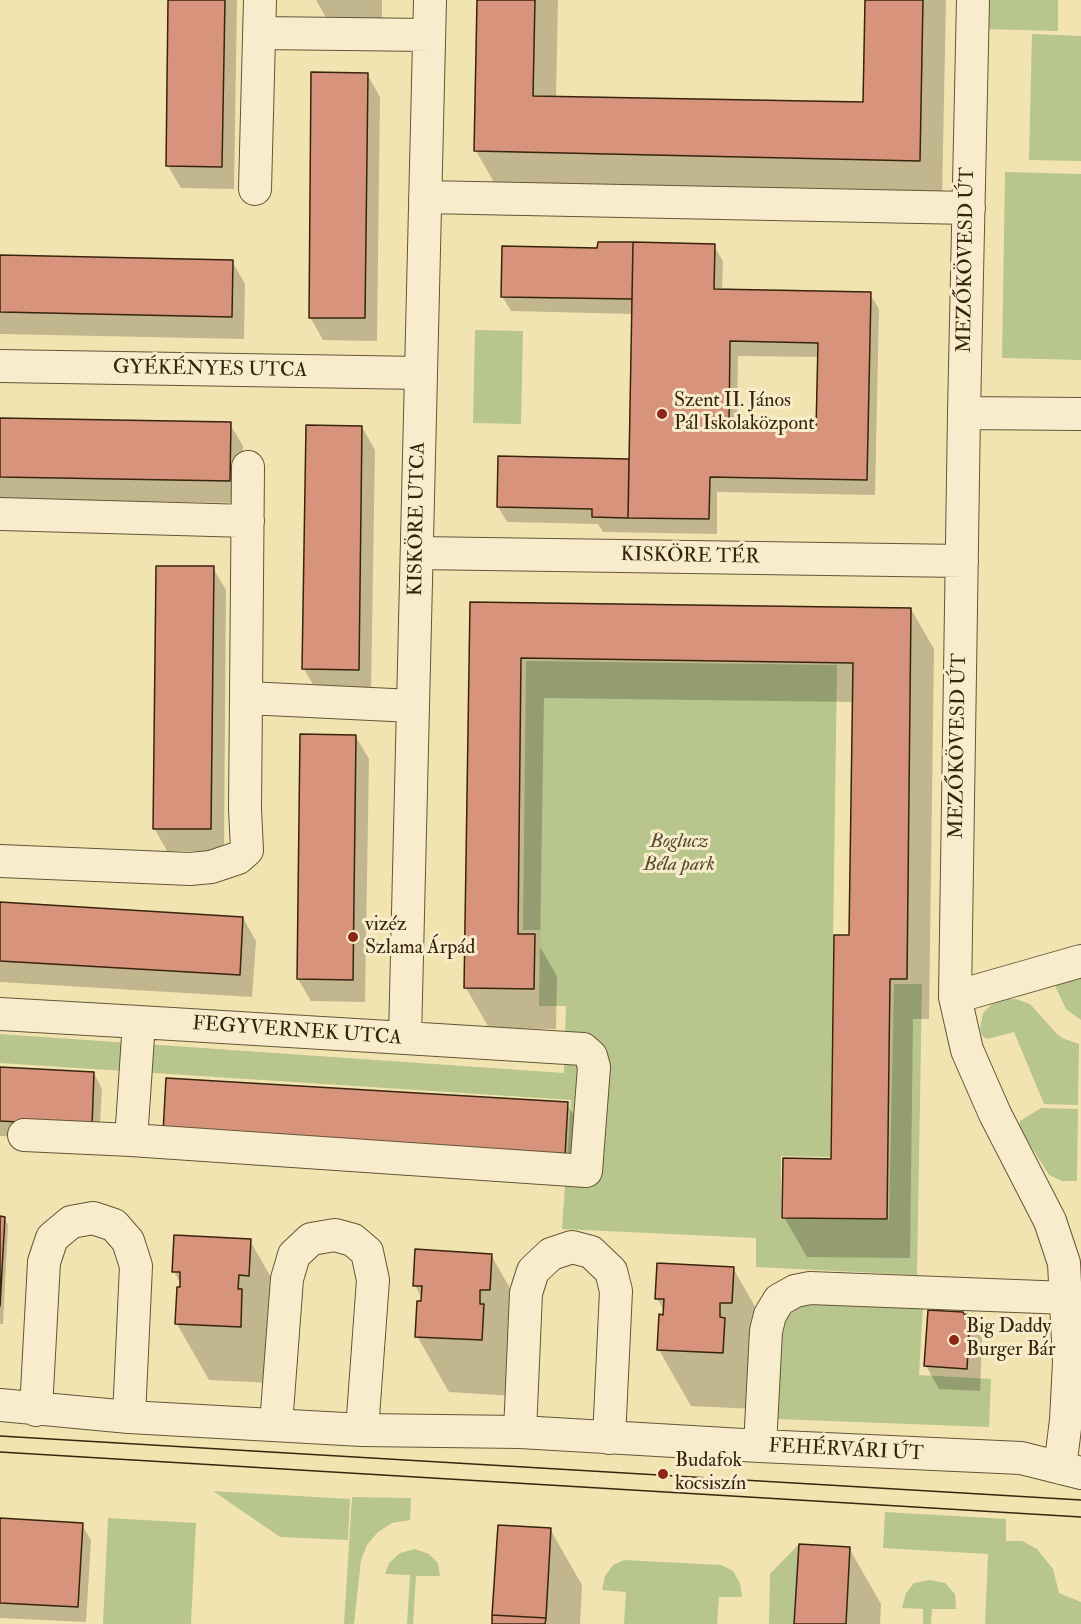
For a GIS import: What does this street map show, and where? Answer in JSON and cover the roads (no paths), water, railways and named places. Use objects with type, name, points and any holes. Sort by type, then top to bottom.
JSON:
[{"type":"street","points":[[255,189],[260,0]]},
{"type":"street","name":"KISKÖRE UTCA","points":[[405,1038],[430,0]]},
{"type":"street","name":"MEZŐKÖVESD ÚT","points":[[973,0],[963,413],[955,997],[967,1050],[994,1114],[1050,1221],[1064,1263],[1069,1362],[1066,1420],[1071,1471]]},
{"type":"street","points":[[260,33],[429,35]]},
{"type":"street","points":[[425,197],[969,208]]},
{"type":"street","name":"GYÉKÉNYES UTCA","points":[[0,366],[421,373]]},
{"type":"street","points":[[963,413],[1081,414]]},
{"type":"street","points":[[0,861],[190,869],[211,867],[238,858],[247,850],[245,809],[248,467]]},
{"type":"street","points":[[0,514],[248,521]]},
{"type":"street","name":"KISKÖRE TÉR","points":[[417,553],[962,561]]},
{"type":"street","points":[[247,698],[413,705]]},
{"type":"street","points":[[955,997],[1081,961]]},
{"type":"street","name":"FEGYVERNEK UTCA","points":[[0,1014],[583,1049],[591,1056],[594,1067],[586,1171],[131,1140]]},
{"type":"street","points":[[24,1134],[131,1140],[139,1022]]},
{"type":"street","points":[[36,1410],[44,1262],[52,1238],[71,1222],[93,1218],[114,1226],[128,1241],[136,1266],[129,1417]]},
{"type":"street","points":[[276,1425],[287,1279],[294,1255],[311,1239],[335,1235],[353,1240],[367,1252],[374,1280],[362,1430]]},
{"type":"street","points":[[520,1432],[526,1293],[533,1271],[551,1254],[572,1247],[591,1252],[611,1270],[616,1291],[609,1438]]},
{"type":"street","points":[[760,1446],[766,1331],[770,1315],[779,1300],[795,1291],[821,1288],[1067,1298]]},
{"type":"street","name":"FEHÉRVÁRI ÚT","points":[[0,1405],[129,1417],[362,1430],[520,1432],[1021,1458],[1071,1471]]},
{"type":"tram line","points":[[0,1436],[1081,1500]]},
{"type":"tram line","points":[[0,1452],[1081,1517]]},
{"type":"place","name":"Szent II. János Pál Iskolaközpont","points":[[662,414]]},
{"type":"place","name":"vizéz Szlama Árpád","points":[[353,937]]},
{"type":"place","name":"Big Daddy Burger Bár","points":[[954,1340]]},
{"type":"place","name":"Budafok kocsiszín","points":[[663,1474]]},
{"type":"park label","name":"Boglucz Béla park","points":[[679,854]]}]
